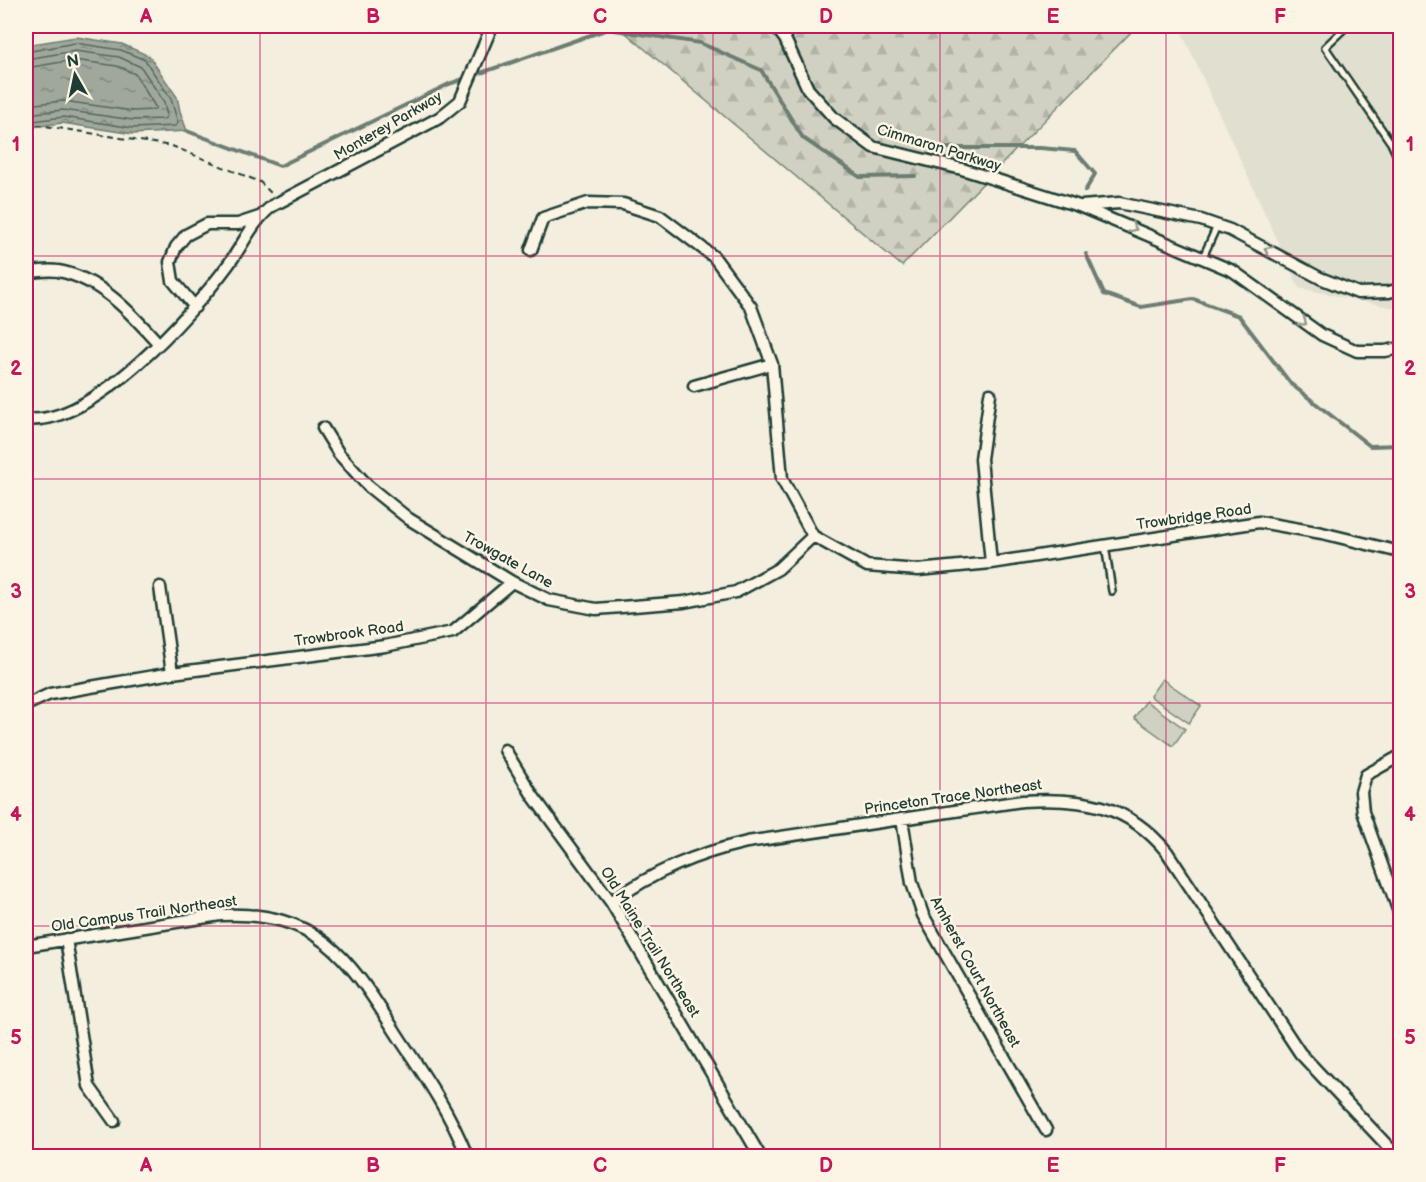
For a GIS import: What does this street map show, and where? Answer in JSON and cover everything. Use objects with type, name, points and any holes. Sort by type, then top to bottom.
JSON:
[{"type":"street","name":"Monterey Parkway","points":[[195,307],[173,281],[170,262],[176,247],[186,235],[207,224],[238,224],[259,217],[280,202],[439,118],[460,102],[492,26]]},
{"type":"street","name":"Cimmaron Parkway","points":[[775,26],[785,39],[808,89],[834,118],[873,147],[962,170],[1079,206],[1203,257],[1233,271],[1322,335],[1357,351],[1385,351],[1401,348]]},
{"type":"street","points":[[531,250],[543,218],[588,203],[623,204],[660,216],[714,257],[751,307],[772,364],[782,479],[813,536]]},
{"type":"street","name":"Cimmaron Parkway","points":[[1079,206],[1119,203],[1201,220],[1230,230],[1320,278],[1358,293],[1389,292],[1401,289]]},
{"type":"street","name":"Monterey Parkway","points":[[26,419],[61,414],[83,404],[123,375],[159,344],[195,307],[230,263],[259,217]]},
{"type":"street","points":[[26,272],[56,270],[78,276],[96,285],[135,318],[159,344]]},
{"type":"street","points":[[694,386],[772,364]]},
{"type":"street","points":[[990,394],[981,459],[991,563]]},
{"type":"street","name":"Trowgate Lane","points":[[323,428],[339,454],[368,486],[409,519],[512,582],[549,600],[596,609],[684,602],[736,592],[778,569],[813,536]]},
{"type":"street","name":"Trowbridge Road","points":[[813,536],[867,566],[918,570],[991,563],[1259,522],[1322,533],[1401,552]]},
{"type":"street","name":"Trowbrook Road","points":[[26,705],[50,694],[172,673],[385,646],[453,632],[512,582]]},
{"type":"street","points":[[160,587],[172,673]]},
{"type":"street","name":"Old Maine Trail Northeast","points":[[505,750],[533,796],[611,902],[760,1156]]},
{"type":"street","points":[[1401,756],[1366,775],[1360,792],[1363,812],[1401,915]]},
{"type":"street","name":"Princeton Trace Northeast","points":[[611,902],[660,871],[715,850],[747,842],[1022,801],[1053,799],[1079,801],[1105,807],[1124,814],[1156,838],[1300,1053],[1397,1156]]},
{"type":"street","name":"Amherst Court Northeast","points":[[902,819],[912,883],[923,915],[1046,1130]]},
{"type":"street","name":"Old Campus Trail Northeast","points":[[26,946],[220,915],[244,914],[267,917],[310,932],[329,945],[357,972],[444,1105],[467,1156]]},
{"type":"street","points":[[66,939],[89,1086],[114,1121]]},
{"type":"lane","points":[[1347,26],[1325,47],[1391,143],[1401,162]]},
{"type":"lane","points":[[1203,257],[1217,225]]},
{"type":"lane","points":[[1105,545],[1112,591]]},
{"type":"path","points":[[26,123],[172,146],[260,182],[280,202]]},
{"type":"shaded area","points":[[1179,26],[1400,26],[1400,309],[1299,288]]},
{"type":"green space","points":[[622,26],[1137,26],[902,266],[621,29]]},
{"type":"green space","points":[[1162,679],[1201,706],[1189,723],[1150,696]]},
{"type":"green space","points":[[1146,701],[1185,729],[1173,746],[1134,718]]},
{"type":"water","points":[[76,37],[122,44],[149,56],[177,97],[187,131],[133,134],[62,123],[26,128],[26,47]]},
{"type":"waterway","points":[[187,131],[280,166],[449,84],[608,29],[700,43],[761,70],[803,138],[860,177],[915,176]]},
{"type":"waterway","points":[[935,148],[1040,148],[1075,151],[1095,174],[1085,191]]},
{"type":"waterway","points":[[1086,254],[1104,294],[1141,307],[1193,299],[1239,316],[1291,384],[1370,446],[1400,445]]}]
